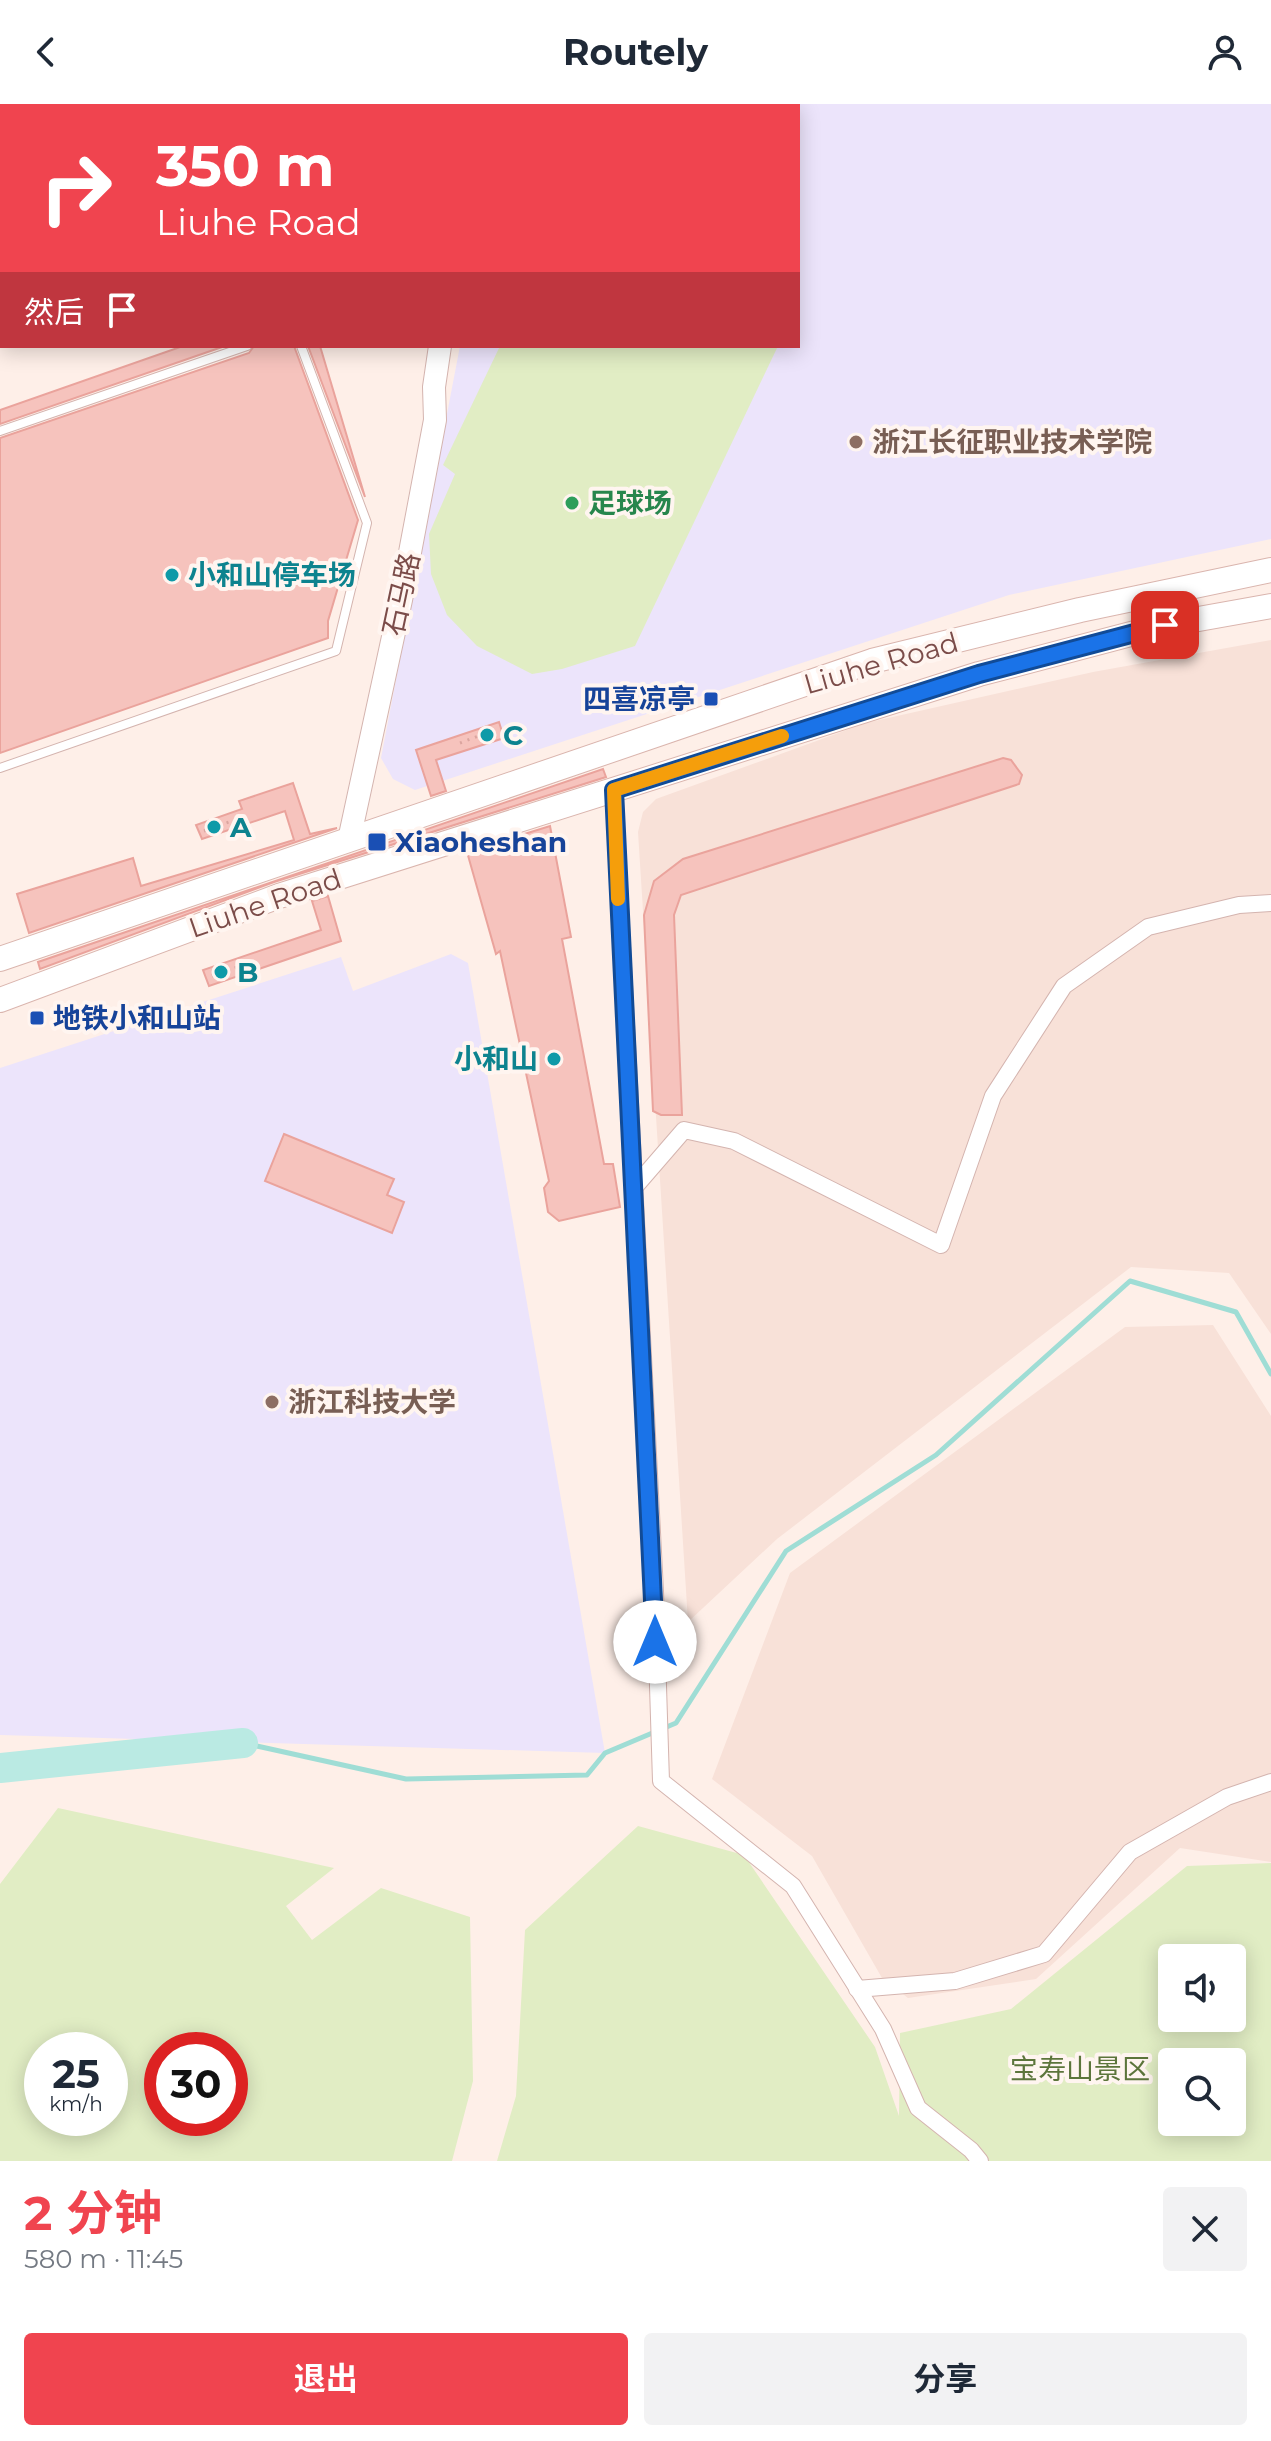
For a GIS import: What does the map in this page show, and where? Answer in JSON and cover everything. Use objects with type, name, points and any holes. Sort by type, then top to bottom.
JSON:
[{"type":"main road","name":"Liuhe Road","points":[[0,959],[872,661],[1080,610],[1271,570]]},
{"type":"main road","name":"Liuhe Road","points":[[0,1000],[279,896],[979,674],[1165,625],[1271,606]]},
{"type":"street","name":"石马路","points":[[349,840],[401,600],[435,420],[434,387],[440,348]]},
{"type":"street","points":[[614,790],[655,1591],[661,1781],[793,1886],[883,2029],[918,2108],[971,2150],[980,2161]]},
{"type":"street","points":[[633,1189],[684,1130],[734,1141],[941,1245],[993,1096],[1064,986],[1148,927],[1239,905],[1271,903]]},
{"type":"street","points":[[857,1989],[955,1981],[1044,1954],[1130,1852],[1227,1797],[1271,1782]]},
{"type":"lane","points":[[0,431],[241,348]]},
{"type":"lane","points":[[0,768],[336,651],[367,523],[302,348]]},
{"type":"path","points":[[460,743],[494,730]]},
{"type":"path","points":[[204,831],[240,818]]},
{"type":"path","points":[[212,976],[246,964]]},
{"type":"shaded area","name":"浙江长征职业技术学院","points":[[800,104],[1271,104],[1271,539],[1009,595],[415,790],[393,779],[381,758],[460,348],[800,348]]},
{"type":"shaded area","points":[[1271,640],[1271,1334],[1229,1273],[1131,1267],[777,1539],[688,1622],[638,832],[643,812],[656,799],[866,723],[1093,672]]},
{"type":"shaded area","name":"浙江科技大学","points":[[451,954],[468,963],[605,1753],[0,1735],[0,1068],[341,957],[353,991]]},
{"type":"shaded area","points":[[1213,1325],[1271,1416],[1271,1862],[1180,1848],[1036,1979],[908,1998],[882,1978],[812,1856],[712,1779],[790,1573],[1125,1327]]},
{"type":"green space","name":"足球场","points":[[499,348],[777,348],[635,646],[562,669],[532,674],[477,646],[447,615],[431,574],[429,534],[455,474],[443,465]]},
{"type":"green space","points":[[58,1808],[334,1868],[286,1906],[312,1940],[381,1888],[470,1917],[473,2081],[452,2161],[0,2161],[0,1884]]},
{"type":"green space","name":"宝寿山景区","points":[[638,1826],[744,1855],[875,2047],[899,2116],[900,2033],[1011,2009],[1187,1866],[1271,1863],[1271,2161],[497,2161],[516,2096],[525,1930]]},
{"type":"building","points":[[177,348],[219,348],[0,424],[0,410]]},
{"type":"building","name":"小和山停车场","points":[[253,348],[295,348],[358,520],[328,621],[328,638],[0,753],[0,438],[249,353]]},
{"type":"building","points":[[309,348],[321,348],[365,497]]},
{"type":"building","points":[[499,722],[504,738],[436,760],[446,791],[431,796],[416,750]]},
{"type":"building","points":[[1003,758],[1011,760],[1022,775],[1019,784],[681,895],[674,915],[682,1115],[661,1115],[653,1111],[644,915],[654,881],[683,859]]},
{"type":"building","points":[[603,769],[606,777],[274,882],[40,969],[38,962]]},
{"type":"building","points":[[293,783],[310,834],[337,828],[29,933],[17,894],[133,858],[141,886],[294,840],[285,811],[202,839],[196,825],[242,809],[239,801]]},
{"type":"building","name":"小和山","points":[[550,826],[571,937],[562,939],[604,1164],[613,1164],[620,1207],[559,1221],[548,1212],[544,1188],[549,1181],[500,951],[496,954],[467,852]]},
{"type":"building","points":[[328,896],[341,941],[209,986],[203,970],[321,930],[312,901]]},
{"type":"building","points":[[284,1134],[394,1179],[387,1195],[404,1202],[392,1233],[265,1181]]},
{"type":"waterway","points":[[243,1743],[406,1779],[587,1775],[605,1753],[676,1723],[786,1551],[936,1455],[1130,1281],[1236,1312],[1271,1374]]},
{"type":"waterway","points":[[0,1768],[243,1743]]},
{"type":"slow traffic","points":[[618,899],[614,790],[782,736]]},
{"type":"place","name":"浙江长征职业技术学院","points":[[856,442]]},
{"type":"place","name":"足球场","points":[[572,503]]},
{"type":"place","name":"小和山停车场","points":[[172,575]]},
{"type":"place","name":"四喜凉亭","points":[[711,699]]},
{"type":"place","name":"C","points":[[487,735]]},
{"type":"place","name":"A","points":[[214,827]]},
{"type":"place","name":"Xiaoheshan","points":[[377,842]]},
{"type":"place","name":"B","points":[[221,972]]},
{"type":"place","name":"地铁小和山站","points":[[37,1018]]},
{"type":"place","name":"小和山","points":[[554,1059]]},
{"type":"place","name":"浙江科技大学","points":[[272,1402]]},
{"type":"route","points":[[655,1642],[655,1591],[614,790],[979,674],[1165,625]]}]
